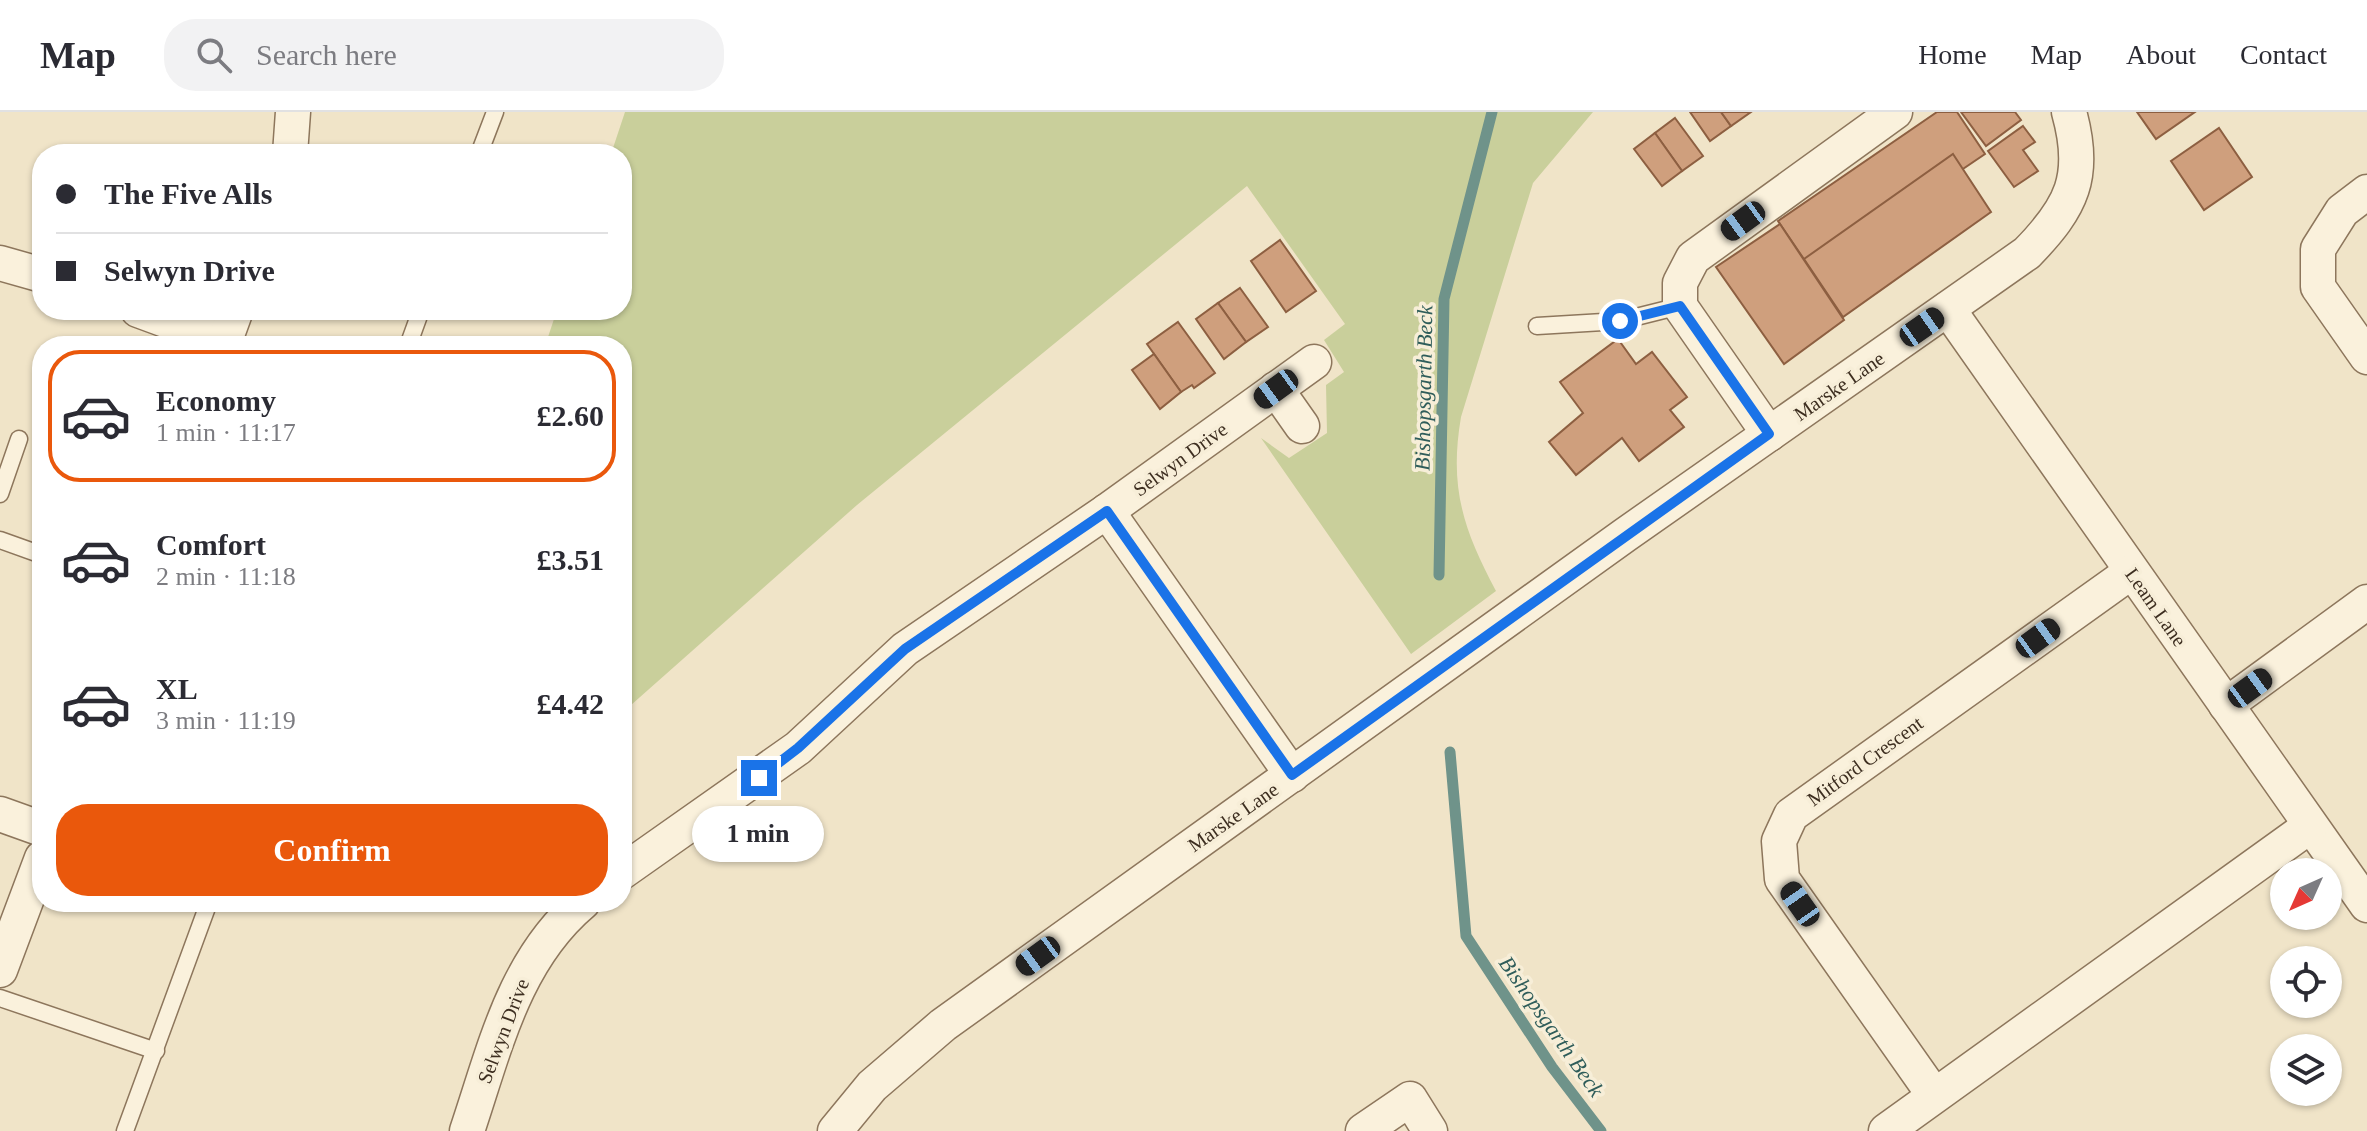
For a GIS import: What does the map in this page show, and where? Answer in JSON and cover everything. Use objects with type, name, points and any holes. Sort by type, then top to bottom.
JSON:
[{"type":"street","points":[[291,144],[293,112]]},
{"type":"street","points":[[1769,434],[1680,306],[1680,283],[1693,258],[1895,112]]},
{"type":"street","name":"Marske Lane","points":[[835,1131],[872,1086],[943,1025],[2027,253],[2053,226],[2073,188],[2078,156],[2069,112]]},
{"type":"street","points":[[2367,192],[2342,211],[2318,249],[2318,287],[2367,357]]},
{"type":"street","points":[[0,263],[32,272]]},
{"type":"street","name":"Leam Lane","points":[[1948,309],[2367,905]]},
{"type":"street","points":[[163,320],[204,336]]},
{"type":"street","name":"Selwyn Drive","points":[[632,865],[798,748],[905,649],[1107,511],[1314,362]]},
{"type":"street","points":[[1276,389],[1302,426]]},
{"type":"street","points":[[1107,511],[1292,775]]},
{"type":"street","name":"Mitford Crescent","points":[[1934,1095],[1782,879],[1779,841],[1791,815],[2131,572]]},
{"type":"street","points":[[2226,705],[2367,602]]},
{"type":"street","points":[[0,814],[32,825]]},
{"type":"street","points":[[1886,1131],[2310,826]]},
{"type":"street","points":[[0,970],[32,885]]},
{"type":"street","name":"Selwyn Drive","points":[[467,1131],[512,998],[535,953],[571,912]]},
{"type":"street","points":[[1363,1131],[1410,1099],[1430,1131]]},
{"type":"lane","points":[[483,144],[495,112]]},
{"type":"lane","points":[[1537,326],[1620,321],[1680,306]]},
{"type":"lane","points":[[0,494],[19,439]]},
{"type":"lane","points":[[0,540],[32,551]]},
{"type":"lane","points":[[125,1131],[205,912]]},
{"type":"lane","points":[[0,998],[156,1051]]},
{"type":"green space","points":[[625,112],[1593,112],[1533,183],[1461,417],[1457,465],[1462,507],[1475,548],[1496,591],[1411,654],[1261,438],[1289,458],[1327,433],[1326,385],[1344,372],[1324,340],[1345,324],[1247,186],[857,505],[632,704],[632,336],[548,336],[554,320],[632,320],[632,144],[614,144]]},
{"type":"building","points":[[1690,112],[1721,112],[1731,126],[1710,141]]},
{"type":"building","points":[[1721,112],[1751,112],[1731,126]]},
{"type":"building","points":[[1937,112],[1957,112],[1985,154],[1812,271],[1778,221]]},
{"type":"building","points":[[1961,112],[2015,112],[2021,120],[1986,146]]},
{"type":"building","points":[[2137,112],[2195,112],[2156,139]]},
{"type":"building","points":[[1675,118],[1703,156],[1682,171],[1655,133]]},
{"type":"building","points":[[2023,126],[2035,142],[2023,150],[2038,171],[2014,187],[1988,151]]},
{"type":"building","points":[[2219,128],[2252,177],[2204,210],[2171,161]]},
{"type":"building","points":[[1655,133],[1682,171],[1662,186],[1634,149]]},
{"type":"building","points":[[1953,154],[1991,212],[1843,317],[1804,259]]},
{"type":"building","points":[[1780,224],[1844,320],[1784,364],[1716,267]]},
{"type":"building","points":[[1280,240],[1316,291],[1286,312],[1251,261]]},
{"type":"building","points":[[1240,288],[1268,327],[1246,342],[1218,303]]},
{"type":"building","points":[[1218,303],[1246,342],[1224,359],[1196,319]]},
{"type":"building","points":[[1178,322],[1215,373],[1194,388],[1192,385],[1181,392],[1147,344]]},
{"type":"building","points":[[1618,339],[1636,364],[1652,352],[1687,397],[1670,410],[1684,427],[1639,461],[1622,438],[1576,475],[1549,442],[1583,413],[1560,382]]},
{"type":"building","points":[[1154,354],[1181,392],[1160,409],[1132,370]]},
{"type":"waterway","name":"Bishopsgarth Beck","points":[[1439,575],[1444,299],[1492,112]]},
{"type":"waterway","name":"Bishopsgarth Beck","points":[[1450,752],[1466,936],[1552,1067],[1601,1131]]},
{"type":"route","points":[[759,778],[798,748],[905,649],[1107,511],[1292,775],[1769,434],[1680,306],[1620,321]]}]
